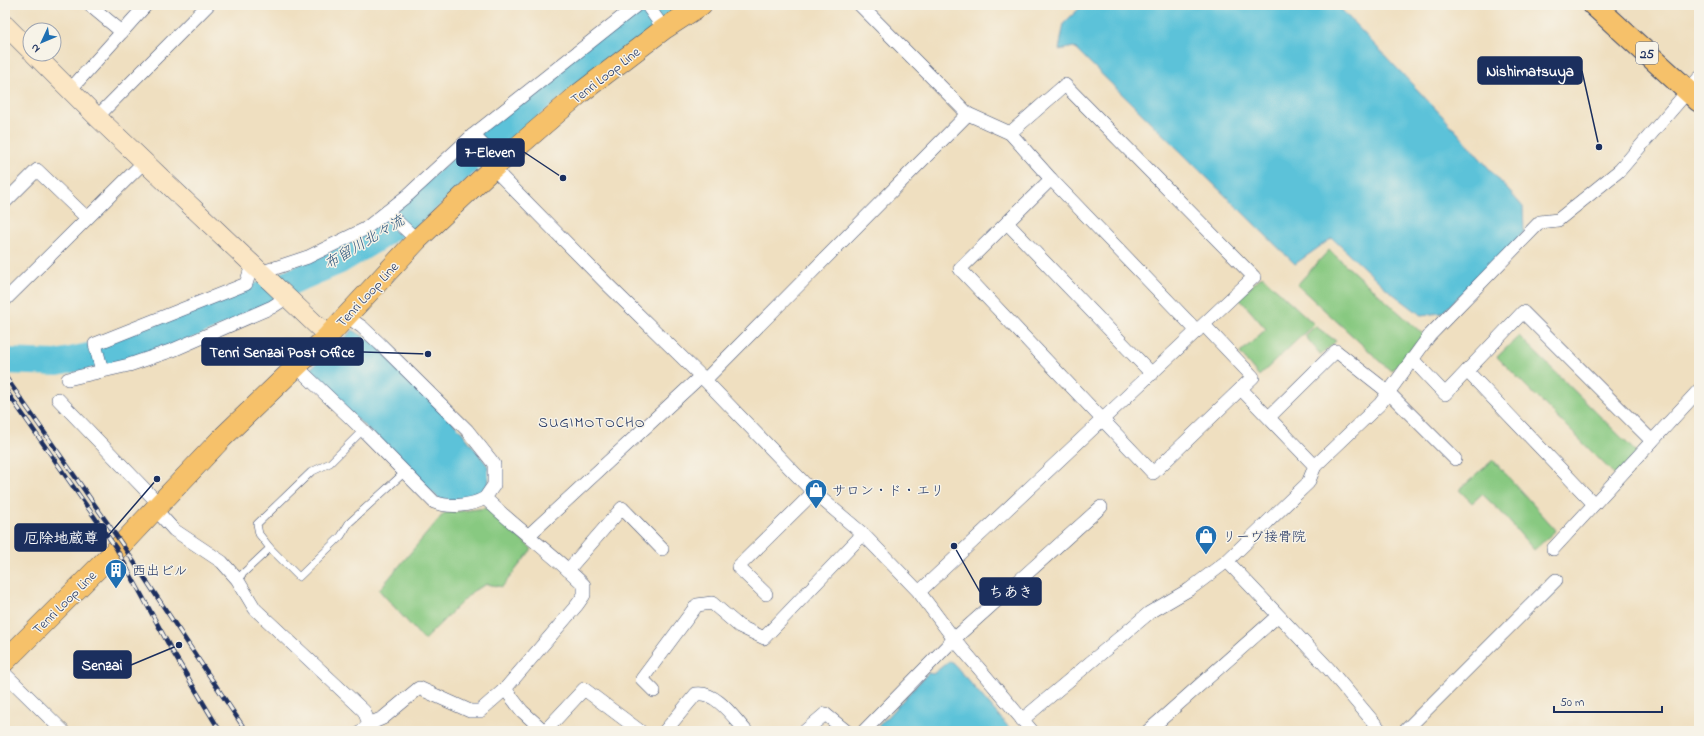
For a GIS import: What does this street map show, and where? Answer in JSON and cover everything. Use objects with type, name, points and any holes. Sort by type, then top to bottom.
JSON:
[{"type":"highway","name":"25","points":[[1594,5],[1695,90]]},
{"type":"main road","name":"Tenri Loop Line","points":[[5,661],[157,507],[222,438],[328,336],[417,240],[497,165],[579,94],[664,29],[701,5]]},
{"type":"street","points":[[70,90],[146,5]]},
{"type":"street","points":[[97,117],[208,5]]},
{"type":"street","points":[[102,370],[95,344],[246,284],[258,271],[308,257],[365,229],[408,195],[473,135],[637,5]]},
{"type":"street","points":[[647,5],[664,29]]},
{"type":"street","points":[[860,5],[968,114],[1010,133],[1051,179],[1200,328],[1253,377],[1153,473],[960,269],[1051,179]]},
{"type":"street","points":[[92,7],[122,32]]},
{"type":"street","points":[[5,25],[22,42]]},
{"type":"street","points":[[42,62],[97,117],[286,298],[328,336]]},
{"type":"street","points":[[919,592],[1254,277],[1065,86],[1010,133]]},
{"type":"street","points":[[1022,720],[1149,613],[1190,589],[1227,561],[1308,483],[1316,466],[1380,404],[1430,335],[1540,222],[1558,220],[1620,170],[1695,90]]},
{"type":"street","points":[[528,536],[703,378],[968,114]]},
{"type":"street","points":[[473,135],[497,165],[608,285],[703,378],[814,492],[863,534],[919,592],[954,639],[1032,731]]},
{"type":"street","points":[[5,300],[144,162]]},
{"type":"street","points":[[5,202],[37,170],[87,218]]},
{"type":"street","points":[[387,212],[417,240]]},
{"type":"street","points":[[1007,223],[1152,374]]},
{"type":"street","points":[[68,379],[129,365],[173,350],[272,307],[286,298]]},
{"type":"street","points":[[1412,359],[1445,394],[1523,312],[1652,442]]},
{"type":"street","points":[[296,366],[363,430],[434,502],[444,506],[478,502],[485,498],[494,485],[494,464],[467,430],[391,354],[362,326],[346,316]]},
{"type":"street","points":[[1269,418],[1336,351],[1388,392],[1455,459]]},
{"type":"street","points":[[1467,371],[1594,504]]},
{"type":"street","points":[[1241,389],[1316,466]]},
{"type":"street","points":[[1553,549],[1699,390]]},
{"type":"street","points":[[58,399],[157,507],[174,530],[222,562],[236,579],[255,609],[364,711],[368,729],[419,688],[470,711],[480,711],[505,689],[584,595],[584,585],[528,536],[507,520],[485,498]]},
{"type":"street","points":[[766,594],[738,567],[814,492]]},
{"type":"street","points":[[864,731],[954,639],[1101,506]]},
{"type":"street","points":[[568,570],[622,508],[662,549]]},
{"type":"street","points":[[654,691],[642,679],[697,606],[712,604],[739,626],[764,638],[863,534]]},
{"type":"street","points":[[1227,561],[1328,668],[1381,731]]},
{"type":"street","points":[[1405,731],[1556,580]]},
{"type":"street","points":[[1148,731],[1273,620]]},
{"type":"street","points":[[5,674],[63,731]]},
{"type":"street","points":[[505,689],[522,711],[544,731],[584,688],[640,731]]},
{"type":"street","points":[[665,731],[696,694],[704,693],[715,699],[746,731]]},
{"type":"street","points":[[805,731],[825,714],[846,731]]},
{"type":"lane","points":[[363,430],[330,463],[311,472],[257,524],[259,534],[270,548],[299,577],[341,536],[349,523],[405,472]]},
{"type":"lane","points":[[236,579],[270,548]]},
{"type":"green space","points":[[1329,250],[1424,335],[1391,371],[1297,285]]},
{"type":"green space","points":[[1262,276],[1314,324],[1259,376],[1240,353],[1266,329],[1239,298]]},
{"type":"green space","points":[[1315,326],[1336,341],[1321,355],[1305,336]]},
{"type":"green space","points":[[1519,336],[1637,453],[1615,475],[1497,357]]},
{"type":"green space","points":[[1493,460],[1556,530],[1534,550],[1501,512],[1482,494],[1472,503],[1459,490]]},
{"type":"green space","points":[[487,508],[532,549],[502,587],[487,584],[473,591],[424,640],[379,590],[444,513]]},
{"type":"water","points":[[1083,5],[1337,5],[1448,122],[1523,207],[1524,232],[1442,313],[1421,315],[1388,290],[1332,238],[1295,264],[1074,47],[1059,50],[1064,23]]},
{"type":"water","points":[[353,330],[374,343],[461,431],[488,466],[489,483],[479,495],[449,501],[439,499],[311,374],[312,367]]},
{"type":"water","points":[[949,661],[954,664],[1012,731],[874,731],[928,673],[933,674]]},
{"type":"waterway","name":"布留川北々流","points":[[5,361],[57,363],[116,350],[179,330],[340,261],[376,239],[413,213],[508,124],[578,68],[665,5]]},
{"type":"railway","points":[[5,376],[122,544],[246,731]]},
{"type":"railway","points":[[5,389],[116,548],[171,649],[220,731]]},
{"type":"place","name":"Nishimatsuya","points":[[1599,147]]},
{"type":"place","name":"7-Eleven","points":[[563,178]]},
{"type":"place","name":"Tenri Senzai Post Office","points":[[428,354]]},
{"type":"place","name":"厄除地蔵尊","points":[[157,479]]},
{"type":"place","name":"サロン・ド・エリ","points":[[816,510]]},
{"type":"place","name":"ちあき","points":[[954,546]]},
{"type":"place","name":"リーヴ接骨院","points":[[1206,556]]},
{"type":"place","name":"西出ビル","points":[[116,590]]},
{"type":"place","name":"Senzai","points":[[179,645]]},
{"type":"district","name":"SUGIMOTOCHO","points":[[592,422]]}]
